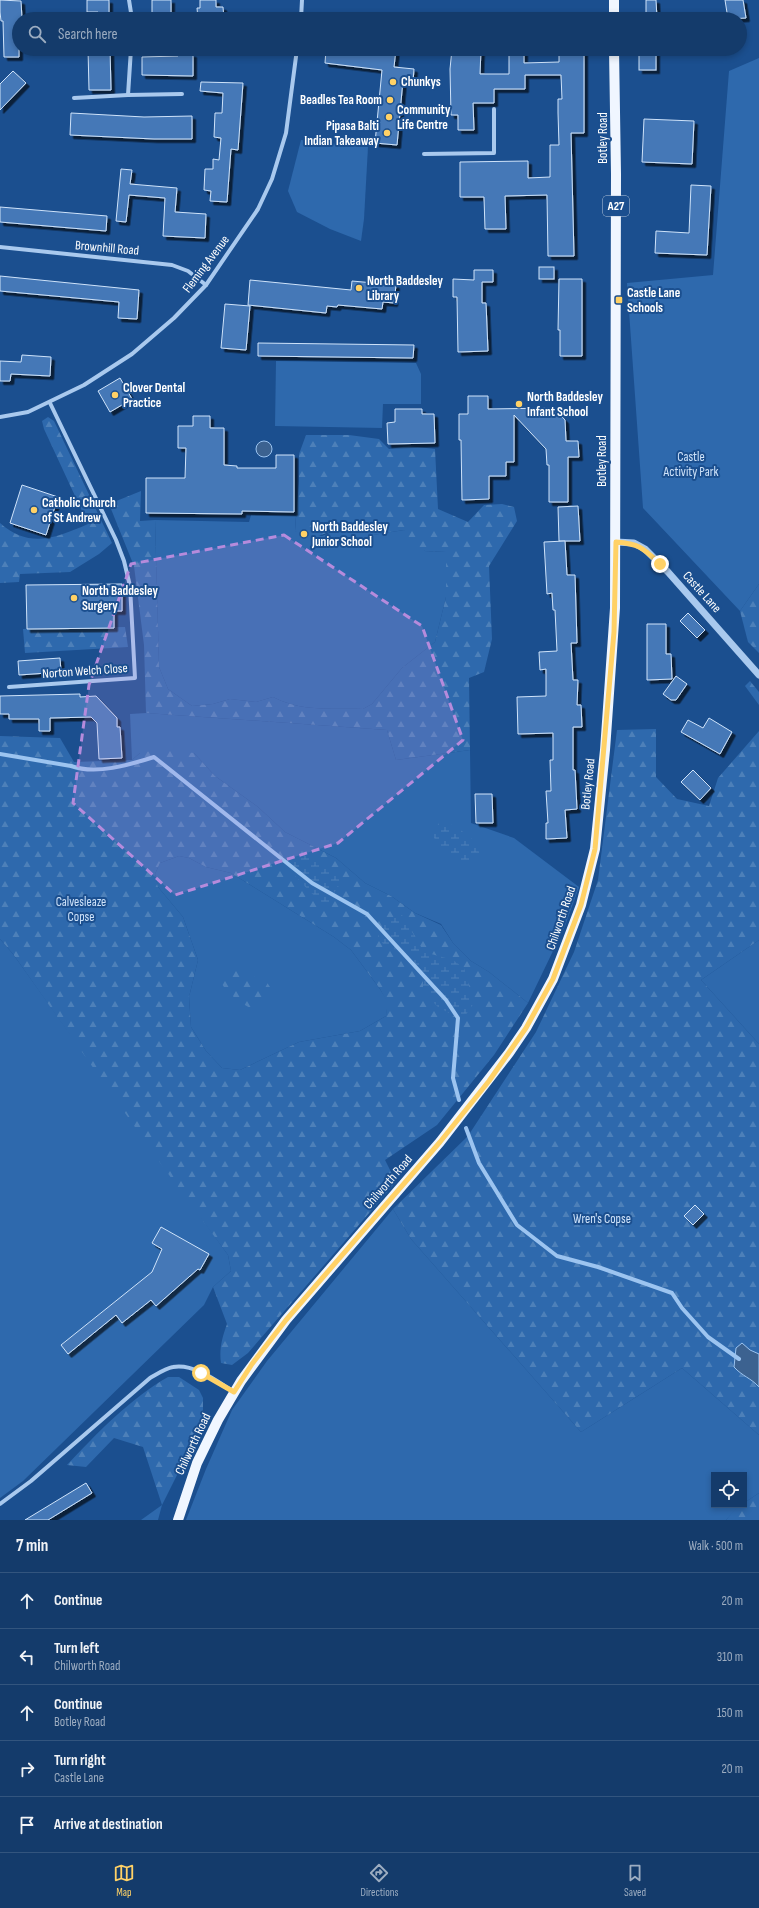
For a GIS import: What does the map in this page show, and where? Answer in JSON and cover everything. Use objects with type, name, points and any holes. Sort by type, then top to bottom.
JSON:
[{"type":"main road","points":[[614,0],[614,12]]},
{"type":"main road","name":"Botley Road","points":[[595,849],[614,632],[616,542],[616,174],[614,56]]},
{"type":"main road","name":"Chilworth Road","points":[[178,1520],[197,1463],[218,1420],[252,1364],[286,1320],[440,1142],[489,1081],[521,1034],[541,1001],[562,958],[581,905],[595,849]]},
{"type":"street","points":[[129,0],[131,12]]},
{"type":"street","points":[[301,12],[302,0]]},
{"type":"street","points":[[128,95],[131,56]]},
{"type":"street","name":"Fleming Avenue","points":[[0,417],[28,412],[50,403],[84,385],[132,354],[174,318],[206,285],[258,209],[272,179],[286,133],[296,56]]},
{"type":"street","points":[[74,98],[182,94]]},
{"type":"street","points":[[424,154],[494,153],[494,109]]},
{"type":"street","name":"Brownhill Road","points":[[0,247],[172,265],[188,271],[206,285]]},
{"type":"street","name":"Norton Welch Close","points":[[9,687],[135,678],[130,586],[124,561],[116,540],[50,403]]},
{"type":"street","name":"Castle Lane","points":[[616,542],[634,543],[644,549],[668,572],[759,675]]},
{"type":"street","points":[[0,1504],[31,1481],[150,1378],[173,1367],[184,1367],[201,1373],[234,1392]]},
{"type":"highlighted area","points":[[284,535],[422,626],[463,740],[338,843],[175,895],[73,803],[89,685],[131,564]]},
{"type":"green space","name":"Castle Activity Park","points":[[759,58],[759,584],[740,611],[643,508],[627,283],[713,275],[729,71]]},
{"type":"green space","points":[[301,140],[368,147],[364,219],[361,241],[330,229],[297,212],[288,191]]},
{"type":"green space","points":[[276,361],[416,363],[421,374],[421,404],[383,404],[382,428],[275,426]]},
{"type":"green space","points":[[48,417],[54,421],[112,543],[99,554],[70,572],[20,574],[19,582],[0,583],[0,523],[21,536],[32,538],[54,537],[88,524],[44,429],[42,421]]},
{"type":"green space","points":[[306,435],[349,435],[379,439],[389,449],[409,446],[435,449],[438,509],[468,522],[484,505],[502,504],[514,507],[517,521],[489,566],[492,639],[484,672],[469,678],[470,750],[396,760],[387,730],[146,713],[144,645],[134,566],[109,504],[141,491],[140,521],[155,520],[159,667],[168,689],[192,706],[213,704],[230,699],[256,702],[273,697],[284,702],[306,707],[328,709],[363,709],[372,704],[402,668],[435,642],[446,597],[446,552],[425,551],[409,544],[404,530],[373,535],[353,524],[309,539],[295,531],[299,481],[299,454]]},
{"type":"green space","points":[[251,515],[296,516],[295,531],[322,536],[353,524],[373,535],[404,530],[425,551],[446,552],[446,597],[435,642],[402,668],[372,704],[363,709],[317,708],[295,705],[273,697],[256,702],[230,699],[213,704],[192,706],[168,689],[159,667],[155,520],[249,522]]},
{"type":"green space","points":[[759,584],[759,653],[748,642],[740,611]]},
{"type":"green space","points":[[125,627],[128,647],[25,653],[23,629]]},
{"type":"green space","points":[[750,681],[759,692],[759,705],[745,686]]},
{"type":"green space","points":[[146,713],[387,730],[396,760],[470,750],[471,823],[514,838],[579,887],[565,926],[528,1003],[489,972],[471,961],[453,943],[441,924],[415,913],[391,896],[365,883],[336,858],[285,832],[258,807],[215,776],[194,753],[140,753],[132,760],[130,714]]},
{"type":"green space","name":"Wren's Copse","points":[[656,729],[656,777],[677,799],[709,806],[718,778],[759,731],[759,940],[701,980],[759,1044],[759,1435],[682,1368],[581,1432],[411,1239],[393,1209],[468,1136],[536,1032],[574,952],[598,880],[617,730]]},
{"type":"green space","name":"Calvesleaze Copse","points":[[0,736],[60,738],[74,762],[132,760],[140,753],[161,749],[194,753],[215,776],[258,807],[285,832],[336,858],[365,883],[391,896],[415,913],[441,925],[453,943],[471,961],[489,972],[528,1003],[494,1055],[437,1125],[385,1160],[396,1182],[248,1353],[232,1365],[221,1363],[221,1344],[227,1324],[213,1287],[231,1271],[228,1255],[161,1164],[13,954],[0,939]],"holes":[[[179,856],[189,858],[206,867],[231,873],[334,937],[351,950],[380,989],[387,1002],[386,1016],[360,1031],[299,1042],[240,1070],[222,1068],[206,1051],[191,1027],[189,997],[198,960],[183,917],[158,887],[155,874],[160,863]]]},
{"type":"green space","points":[[445,821],[467,834],[475,843],[480,855],[477,861],[466,865],[455,860],[440,848],[434,838],[433,832],[439,823]]},
{"type":"green space","points":[[291,853],[304,855],[317,860],[340,872],[341,880],[329,903],[324,904],[283,865]]},
{"type":"green space","points":[[179,856],[189,858],[206,867],[231,873],[334,937],[351,950],[388,1002],[386,1016],[360,1031],[299,1042],[240,1070],[222,1068],[206,1051],[191,1027],[189,997],[198,960],[183,917],[158,887],[155,874],[160,863]]},
{"type":"green space","points":[[402,915],[424,952],[453,960],[464,968],[474,1003],[465,1016],[458,1018],[438,1007],[423,992],[423,975],[400,950],[386,948],[378,937],[379,932],[384,925],[394,918]]},
{"type":"green space","points":[[0,939],[13,954],[228,1255],[231,1271],[213,1287],[204,1305],[23,1481],[0,1498]]},
{"type":"green space","points":[[759,940],[759,1044],[701,980]]},
{"type":"green space","points":[[232,968],[266,981],[272,990],[266,1000],[261,1004],[250,1008],[232,995],[218,978],[223,970]]},
{"type":"green space","points":[[393,1209],[411,1239],[581,1432],[682,1368],[759,1435],[759,1493],[747,1501],[747,1472],[711,1472],[711,1508],[737,1508],[726,1520],[186,1520],[206,1469],[232,1410],[267,1361]]},
{"type":"green space","points":[[168,1377],[179,1377],[199,1390],[203,1398],[203,1423],[162,1505],[143,1447],[114,1438],[86,1467],[67,1465],[127,1406]]},
{"type":"green space","points":[[759,1493],[759,1520],[726,1520],[736,1508],[747,1508],[747,1501]]},
{"type":"green space","points":[[162,1505],[158,1520],[141,1520]]},
{"type":"shaded area","points":[[264,441],[271,446],[272,449],[267,456],[264,457],[257,452],[256,449],[261,442]]},
{"type":"shaded area","points":[[742,1343],[750,1350],[759,1354],[759,1387],[734,1367],[736,1348]]},
{"type":"building","points":[[0,0],[21,1],[22,12],[12,12],[12,56],[19,57],[4,57],[3,21],[1,21]]},
{"type":"building","points":[[87,0],[109,0],[109,12],[87,12]]},
{"type":"building","points":[[152,0],[171,0],[171,12],[152,12]]},
{"type":"building","points":[[200,0],[216,0],[216,7],[223,7],[223,12],[197,12],[197,8],[200,8]]},
{"type":"building","points":[[646,0],[656,0],[657,12],[646,12]]},
{"type":"building","points":[[725,0],[743,0],[745,12],[727,12]]},
{"type":"building","points":[[88,56],[110,56],[111,90],[89,90]]},
{"type":"building","points":[[193,56],[193,76],[142,75],[142,57]]},
{"type":"building","points":[[326,56],[395,56],[394,67],[414,69],[413,82],[403,80],[397,145],[375,143],[382,70],[325,63]]},
{"type":"building","points":[[451,56],[481,56],[480,74],[509,74],[509,56],[524,56],[524,63],[559,62],[559,56],[584,56],[584,133],[571,133],[574,256],[548,256],[547,195],[505,196],[506,229],[485,229],[484,197],[460,197],[460,162],[528,161],[528,178],[550,177],[550,145],[559,145],[558,99],[562,99],[561,75],[525,75],[525,89],[494,89],[494,103],[473,103],[474,130],[458,130],[458,115],[451,115],[450,69]]},
{"type":"building","points":[[639,56],[656,56],[656,70],[639,70]]},
{"type":"building","points":[[13,71],[26,83],[0,110],[0,84]]},
{"type":"building","points":[[201,82],[243,83],[238,150],[231,149],[227,202],[210,201],[211,191],[204,190],[205,169],[213,169],[213,159],[219,160],[221,138],[214,137],[215,113],[222,113],[223,93],[200,91]]},
{"type":"building","points":[[71,113],[144,117],[192,116],[192,139],[154,139],[70,135]]},
{"type":"building","points":[[644,119],[694,121],[692,164],[642,162]]},
{"type":"building","points":[[121,169],[132,170],[130,184],[177,188],[175,212],[206,214],[205,238],[163,236],[165,198],[129,195],[126,222],[116,221]]},
{"type":"building","points":[[691,185],[711,186],[707,255],[655,253],[656,231],[689,233]]},
{"type":"building","points":[[0,207],[107,216],[106,231],[0,222]]},
{"type":"building","points":[[539,267],[554,267],[554,279],[539,279]]},
{"type":"building","points":[[474,270],[493,270],[493,282],[482,282],[482,303],[486,303],[488,351],[458,352],[457,297],[453,297],[453,279],[474,280]]},
{"type":"building","points":[[0,276],[139,290],[137,319],[118,318],[119,302],[0,291]]},
{"type":"building","points":[[559,279],[582,279],[582,356],[560,356],[560,330],[558,330]]},
{"type":"building","points":[[250,280],[351,290],[352,281],[396,285],[394,303],[383,302],[382,309],[338,305],[337,307],[327,306],[326,313],[248,305]]},
{"type":"building","points":[[225,304],[250,306],[246,350],[221,348]]},
{"type":"building","points":[[258,343],[414,345],[413,358],[258,356]]},
{"type":"building","points":[[22,355],[51,357],[50,376],[11,374],[10,381],[0,381],[0,361],[21,362]]},
{"type":"building","name":"Clover Dental Practice","points":[[120,378],[132,399],[110,412],[98,391]]},
{"type":"building","points":[[468,396],[488,396],[488,409],[554,408],[565,420],[566,441],[578,441],[579,457],[568,457],[568,502],[549,502],[549,465],[547,465],[546,449],[514,415],[514,462],[506,462],[506,476],[489,476],[489,499],[462,500],[459,414],[468,414]]},
{"type":"building","points":[[395,409],[422,409],[422,414],[434,414],[435,443],[388,444],[387,423],[395,422]]},
{"type":"building","points":[[193,416],[210,416],[210,428],[224,428],[224,465],[237,466],[237,468],[276,468],[276,455],[294,455],[294,512],[242,511],[242,514],[146,513],[146,478],[185,478],[186,448],[178,448],[178,426],[193,426]]},
{"type":"building","name":"Catholic Church of St Andrew","points":[[22,485],[58,497],[46,535],[10,523]]},
{"type":"building","points":[[578,506],[580,541],[559,541],[558,507]]},
{"type":"building","points":[[565,541],[567,575],[575,575],[577,643],[571,643],[573,680],[578,680],[577,705],[581,705],[582,727],[573,727],[573,770],[575,770],[577,809],[565,810],[567,838],[546,839],[546,823],[548,823],[546,791],[551,791],[550,760],[553,760],[553,733],[518,734],[517,697],[546,696],[546,669],[540,670],[539,652],[557,651],[555,610],[553,610],[552,593],[547,594],[544,542]]},
{"type":"building","name":"North Baddesley Surgery","points":[[122,584],[122,611],[114,611],[114,628],[27,629],[26,585]]},
{"type":"building","points":[[688,613],[705,630],[697,638],[680,621]]},
{"type":"building","points":[[647,624],[666,624],[666,654],[671,654],[672,679],[647,680]]},
{"type":"building","points":[[60,658],[61,672],[19,675],[18,661]]},
{"type":"building","points":[[676,676],[687,684],[676,700],[671,700],[663,694]]},
{"type":"building","points":[[80,694],[80,697],[96,696],[117,718],[117,727],[120,727],[122,758],[99,759],[97,723],[91,717],[50,718],[50,731],[39,731],[39,719],[9,719],[9,714],[0,714],[0,696]]},
{"type":"building","points":[[709,718],[732,732],[720,754],[681,732],[688,720],[703,728]]},
{"type":"building","points":[[693,770],[711,788],[700,800],[681,782]]},
{"type":"building","points":[[475,794],[492,794],[493,823],[476,823]]},
{"type":"building","points":[[695,1205],[704,1214],[693,1225],[684,1216]]},
{"type":"building","points":[[161,1227],[209,1254],[200,1270],[198,1269],[156,1306],[151,1300],[122,1323],[116,1315],[68,1354],[61,1345],[152,1272],[162,1249],[152,1243]]},
{"type":"building","points":[[86,1483],[92,1493],[48,1520],[25,1520]]},
{"type":"waterway","points":[[0,754],[91,770],[123,766],[154,757],[312,883],[367,914],[446,1000],[458,1018],[453,1078],[459,1100]]},
{"type":"waterway","points":[[466,1128],[479,1163],[517,1225],[557,1256],[598,1267],[672,1293],[682,1308],[708,1337],[739,1359]]},
{"type":"place","name":"Chunkys","points":[[393,82]]},
{"type":"place","name":"Beadles Tea Room","points":[[390,100]]},
{"type":"place","name":"Community Life Centre","points":[[389,117]]},
{"type":"place","name":"Pipasa Balti Indian Takeaway","points":[[387,133]]},
{"type":"place","name":"North Baddesley Library","points":[[359,288]]},
{"type":"place","name":"Castle Lane Schools","points":[[619,300]]},
{"type":"place","name":"Clover Dental Practice","points":[[115,395]]},
{"type":"place","name":"North Baddesley Infant School","points":[[519,404]]},
{"type":"place","name":"Catholic Church of St Andrew","points":[[34,510]]},
{"type":"place","name":"North Baddesley Junior School","points":[[304,534]]},
{"type":"place","name":"North Baddesley Surgery","points":[[74,598]]},
{"type":"route","points":[[201,1373],[234,1392],[252,1364],[286,1320],[440,1142],[489,1081],[526,1028],[553,979],[562,958],[581,905],[595,849],[605,750],[614,632],[616,542],[634,543],[644,549],[660,564]]}]
